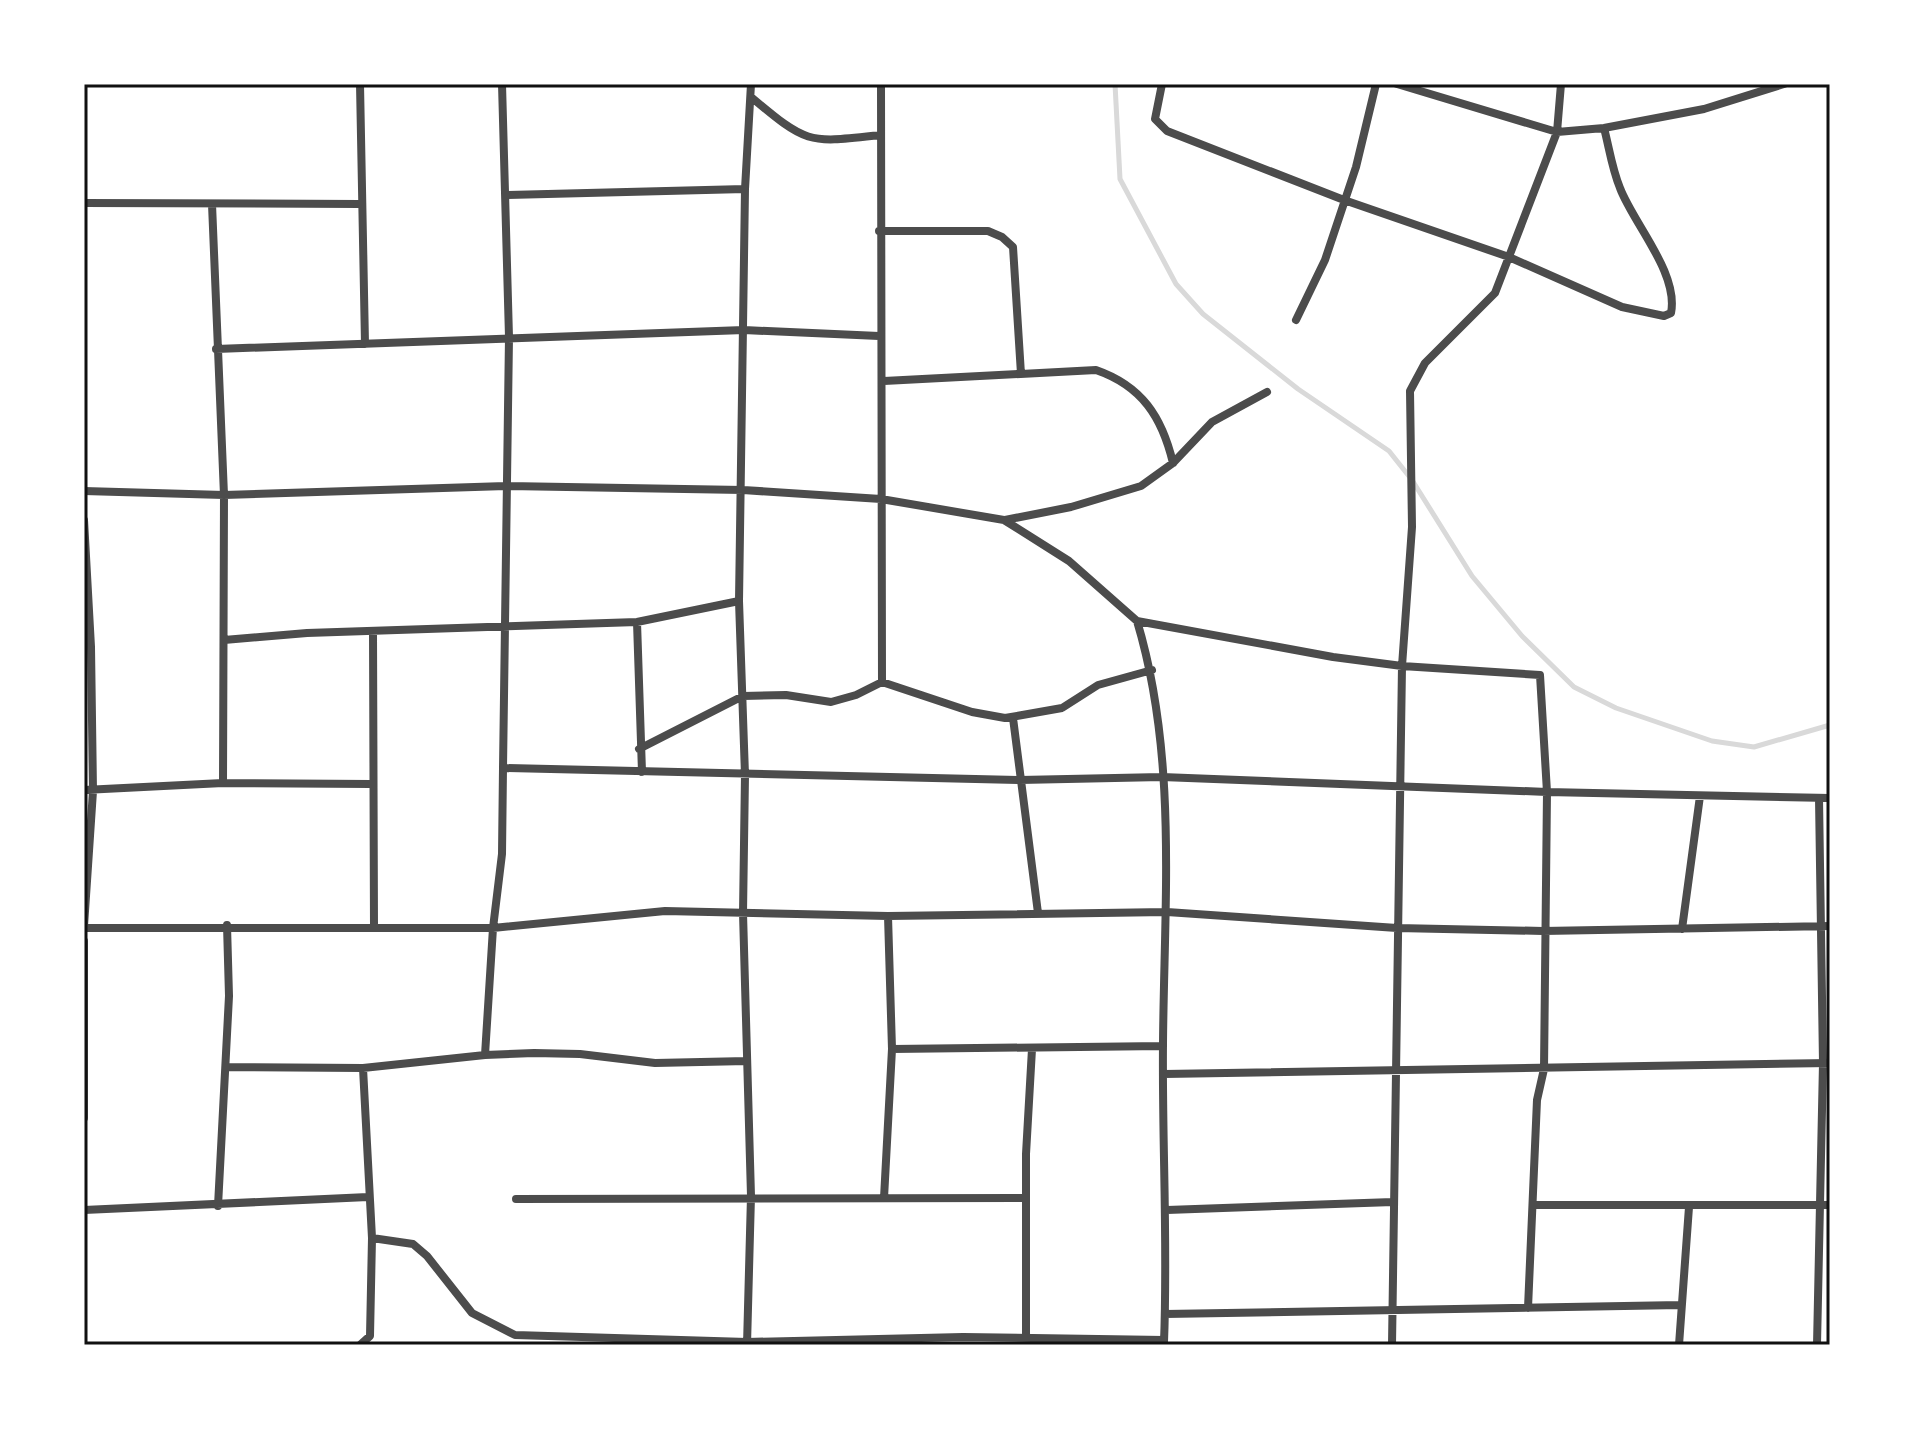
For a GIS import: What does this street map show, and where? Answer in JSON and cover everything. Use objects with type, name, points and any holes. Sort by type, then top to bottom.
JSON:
[{"type":"street","points":[[360,84],[365,344]]},
{"type":"street","points":[[485,1055],[493,928],[502,854],[509,337],[502,84]]},
{"type":"street","points":[[747,1344],[751,1196],[743,913],[745,775],[739,601],[745,189],[751,84]]},
{"type":"street","points":[[881,84],[879,336],[884,381],[882,682]]},
{"type":"street","points":[[1162,84],[1155,119],[1167,131],[1344,200],[1509,257],[1622,307],[1664,316],[1671,313],[1672,305],[1665,276],[1620,189],[1604,128]]},
{"type":"street","points":[[1296,320],[1325,260],[1376,84]]},
{"type":"street","points":[[1397,84],[1557,132],[1604,128],[1704,109],[1784,84]]},
{"type":"street","points":[[1392,1345],[1402,666],[1412,527],[1410,391],[1425,363],[1495,293],[1557,132],[1561,84]]},
{"type":"street","points":[[751,97],[798,134],[815,141],[881,135]]},
{"type":"street","points":[[507,195],[745,189]]},
{"type":"street","points":[[84,203],[360,204]]},
{"type":"street","points":[[212,204],[224,495],[223,783]]},
{"type":"street","points":[[879,231],[988,231],[1002,237],[1013,247],[1021,374]]},
{"type":"street","points":[[216,349],[744,330],[879,336]]},
{"type":"street","points":[[884,381],[1096,370],[1116,377],[1156,412],[1173,463]]},
{"type":"street","points":[[84,491],[224,495],[506,486],[743,490],[881,499],[1004,520],[1115,496],[1141,486],[1173,463],[1212,422],[1267,392]]},
{"type":"street","points":[[84,520],[88,647],[84,927],[493,928],[665,911],[888,916],[1167,912],[1397,928],[1543,931],[1830,926]]},
{"type":"street","points":[[1004,520],[1069,561],[1137,621],[1273,648],[1402,666],[1540,675],[1547,792],[1543,931],[1544,1069],[1537,1100],[1528,1308]]},
{"type":"street","points":[[224,640],[504,625],[637,622],[739,601]]},
{"type":"street","points":[[372,1238],[413,1244],[427,1256],[472,1313],[515,1335],[747,1344],[891,1343],[1026,1337],[1164,1342],[1167,1210],[1163,1046],[1167,912],[1162,777],[1152,670],[1137,621]]},
{"type":"street","points":[[637,622],[642,772]]},
{"type":"street","points":[[373,631],[371,784],[374,927]]},
{"type":"street","points":[[639,749],[688,727],[743,696],[786,695],[831,702],[856,695],[882,682],[972,712],[1013,718],[1062,708],[1098,685],[1152,670]]},
{"type":"street","points":[[1013,718],[1038,913]]},
{"type":"street","points":[[503,768],[1020,780],[1162,777],[1547,792],[1830,798]]},
{"type":"street","points":[[88,791],[223,783],[371,784]]},
{"type":"street","points":[[1682,929],[1700,796]]},
{"type":"street","points":[[1817,1345],[1825,1205],[1827,1063],[1819,927],[1819,798]]},
{"type":"street","points":[[884,1198],[892,1049],[888,916]]},
{"type":"street","points":[[218,1206],[227,1067],[227,925]]},
{"type":"street","points":[[84,941],[84,1118]]},
{"type":"street","points":[[892,1049],[1163,1046]]},
{"type":"street","points":[[1026,1337],[1026,1198],[1032,1049]]},
{"type":"street","points":[[227,1067],[363,1068],[485,1055],[580,1054],[655,1063],[747,1061]]},
{"type":"street","points":[[1164,1074],[1827,1063]]},
{"type":"street","points":[[360,1345],[370,1336],[372,1238],[363,1068]]},
{"type":"street","points":[[516,1199],[751,1196],[1026,1198]]},
{"type":"street","points":[[84,1210],[368,1197]]},
{"type":"street","points":[[1167,1210],[1393,1202]]},
{"type":"street","points":[[1533,1205],[1825,1205]]},
{"type":"street","points":[[1679,1345],[1689,1207]]},
{"type":"street","points":[[1819,1302],[1830,1302]]},
{"type":"street","points":[[1165,1314],[1681,1305]]},
{"type":"street","points":[[515,1335],[517,1345]]},
{"type":"waterway","points":[[1115,84],[1120,179],[1176,284],[1203,314],[1298,389],[1389,451],[1412,480],[1472,576],[1522,636],[1574,687],[1616,708],[1712,741],[1754,747],[1830,725]]}]
